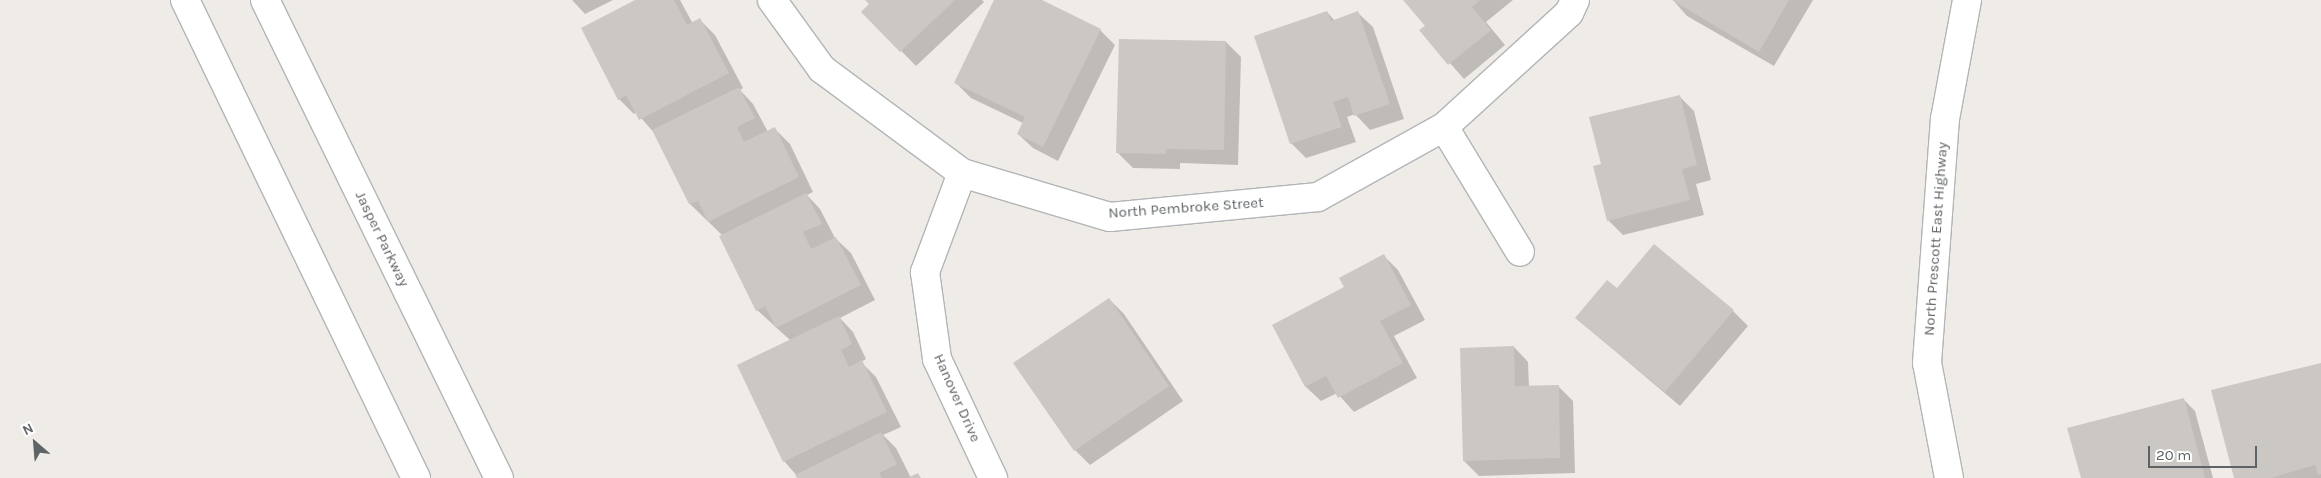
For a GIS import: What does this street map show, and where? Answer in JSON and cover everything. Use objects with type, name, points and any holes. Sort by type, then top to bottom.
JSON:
[{"type":"street","points":[[185,0],[416,478]]},
{"type":"street","name":"Jasper Parkway","points":[[265,0],[499,478]]},
{"type":"street","name":"North Pembroke Street","points":[[772,0],[822,68],[962,173],[1110,217],[1318,197],[1444,127],[1569,13],[1575,0]]},
{"type":"street","name":"North Prescott East Highway","points":[[1949,478],[1927,363],[1946,119],[1967,0]]},
{"type":"street","points":[[1444,127],[1520,252]]},
{"type":"street","name":"Hanover Drive","points":[[962,173],[925,272],[937,359],[993,478]]},
{"type":"building","points":[[635,0],[674,0],[687,25],[700,18],[729,73],[639,120],[626,95],[618,100],[581,28]]},
{"type":"building","points":[[865,0],[955,0],[900,52],[861,12],[869,4]]},
{"type":"building","points":[[994,0],[1042,0],[1101,29],[1043,147],[1017,134],[1025,117],[954,83]]},
{"type":"building","points":[[1403,0],[1480,0],[1472,7],[1491,30],[1448,65],[1419,30],[1425,26]]},
{"type":"building","points":[[1672,0],[1789,0],[1759,52]]},
{"type":"building","points":[[1327,11],[1331,21],[1358,11],[1390,104],[1354,116],[1348,97],[1333,102],[1342,127],[1290,144],[1254,36]]},
{"type":"building","points":[[1119,39],[1226,41],[1224,150],[1166,149],[1166,154],[1116,153]]},
{"type":"building","points":[[739,87],[755,118],[737,127],[744,142],[775,127],[799,177],[708,222],[698,201],[689,204],[652,130]]},
{"type":"building","points":[[1680,95],[1697,165],[1682,169],[1690,200],[1607,221],[1593,166],[1601,164],[1589,117]]},
{"type":"building","points":[[806,193],[822,224],[803,232],[811,249],[836,237],[861,285],[776,328],[765,306],[756,311],[719,236]]},
{"type":"building","points":[[1654,244],[1734,310],[1665,392],[1575,318],[1607,280],[1617,288]]},
{"type":"building","points":[[1384,254],[1411,305],[1380,321],[1403,363],[1338,398],[1326,376],[1305,387],[1272,325],[1344,287],[1339,278]]},
{"type":"building","points":[[1109,298],[1169,386],[1074,451],[1013,363]]},
{"type":"building","points":[[839,316],[852,344],[841,350],[849,367],[862,360],[887,412],[783,462],[737,365]]},
{"type":"building","points":[[1514,346],[1515,386],[1559,385],[1560,458],[1463,461],[1460,348]]},
{"type":"building","points":[[2321,363],[2321,474],[2318,475],[2315,465],[2271,478],[2234,478],[2211,390]]},
{"type":"building","points":[[2184,398],[2205,478],[2081,478],[2067,428]]},
{"type":"building","points":[[881,432],[897,464],[879,473],[882,478],[797,478],[795,475]]},
{"type":"building","points":[[918,473],[920,478],[907,478]]}]
